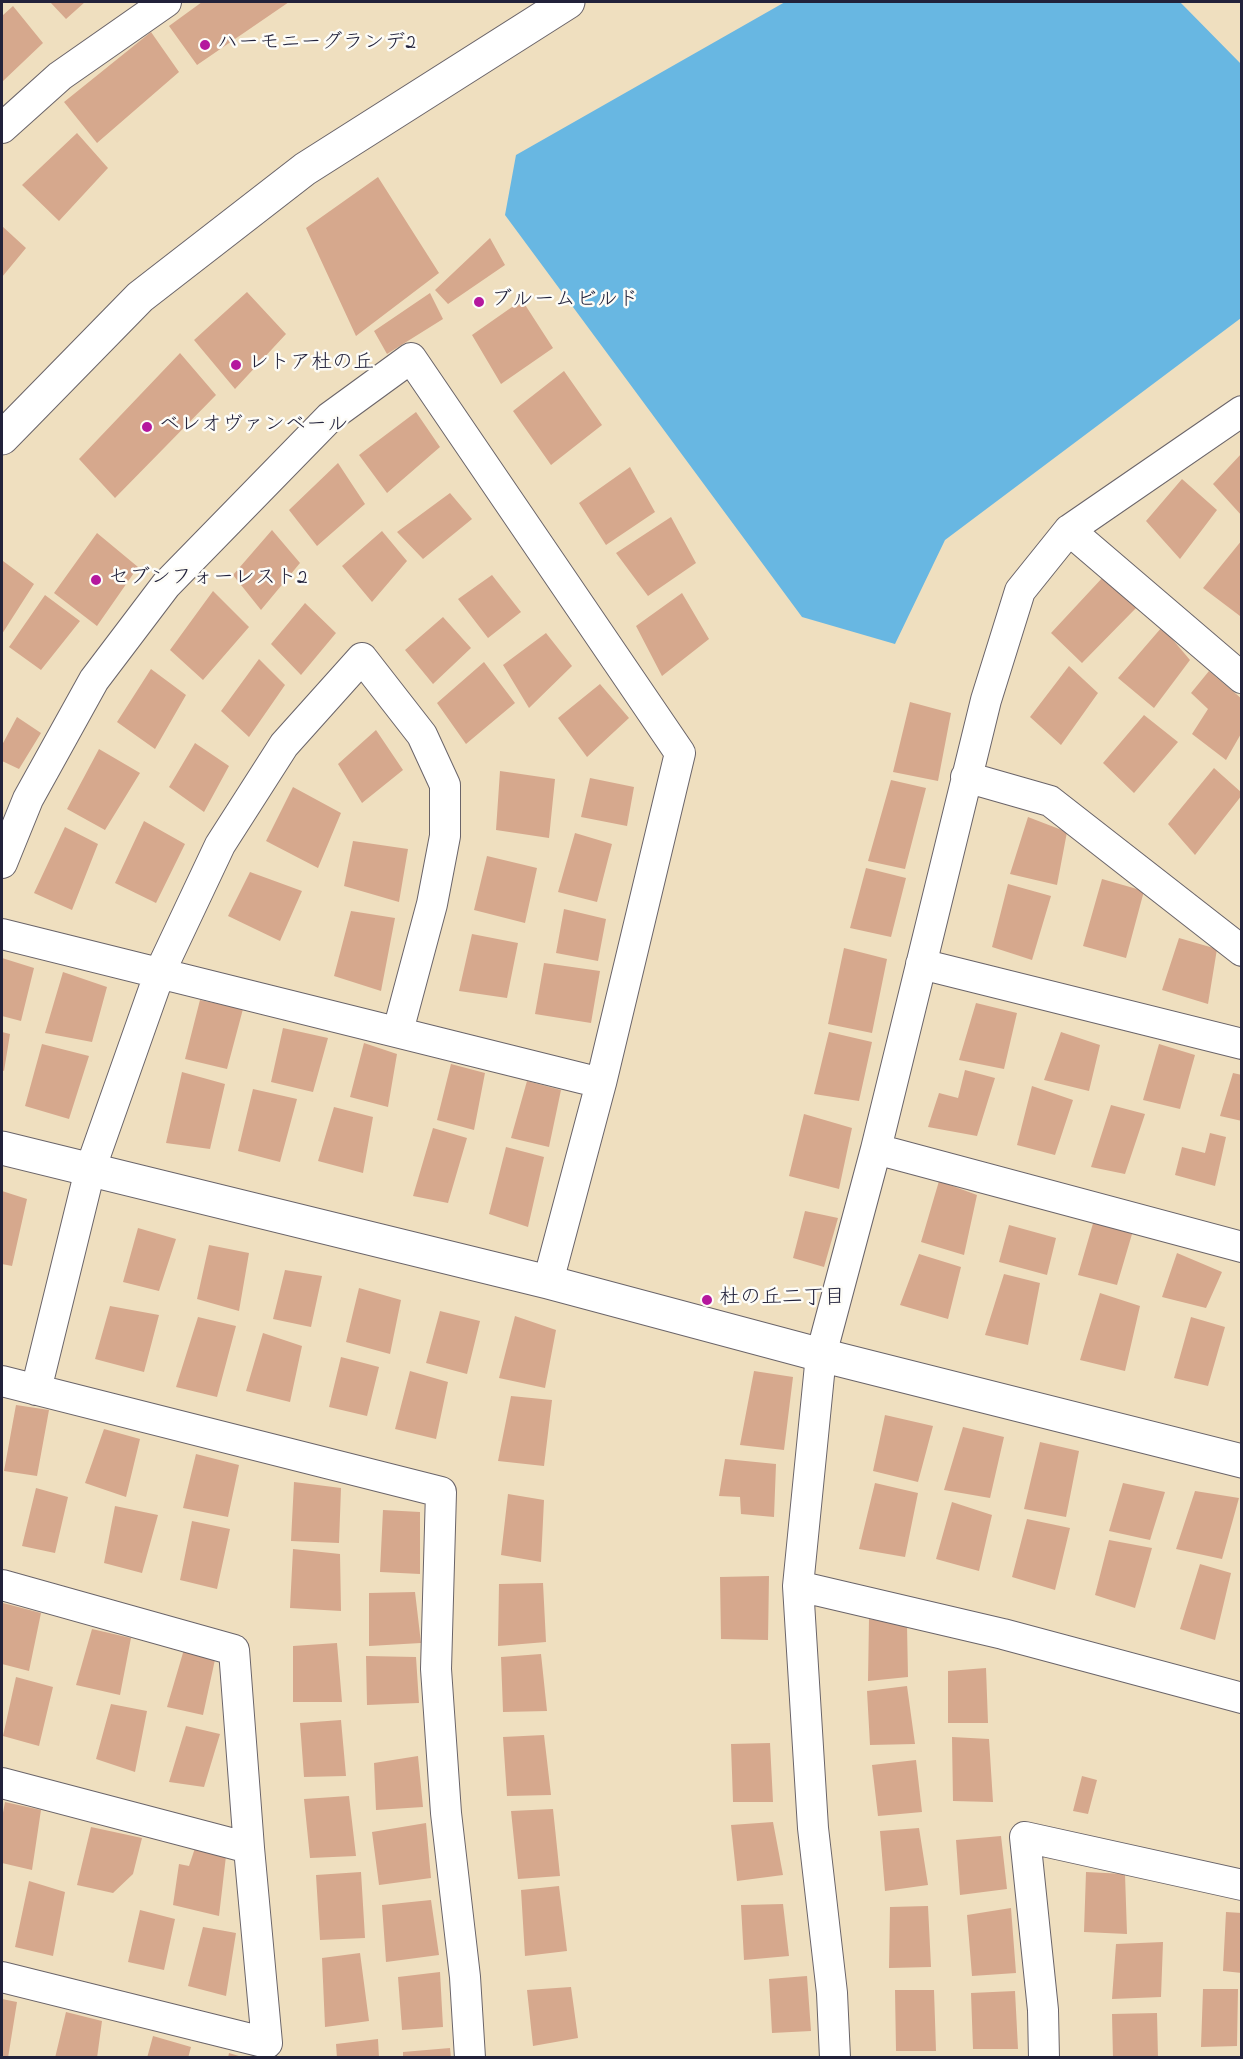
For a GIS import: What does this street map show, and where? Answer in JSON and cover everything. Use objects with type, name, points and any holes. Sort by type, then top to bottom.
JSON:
[{"type":"street","points":[[2,128],[60,76],[166,2]]},
{"type":"street","points":[[2,438],[149,290],[305,169],[553,5]]},
{"type":"street","points":[[2,862],[28,799],[94,680],[166,585],[330,417],[411,358],[680,753],[601,1083],[548,1282]]},
{"type":"street","points":[[834,2058],[832,1993],[813,1828],[798,1586],[821,1355],[876,1149],[986,700],[1020,591],[1069,530],[1242,411]]},
{"type":"street","points":[[1069,530],[1242,678]]},
{"type":"street","points":[[36,1390],[90,1170],[160,972],[220,845],[284,745],[362,658],[422,735],[445,785],[445,836],[432,904],[398,1031]]},
{"type":"street","points":[[966,777],[1050,801],[1242,951]]},
{"type":"street","points":[[2,933],[601,1083]]},
{"type":"street","points":[[921,963],[1240,1035]]},
{"type":"street","points":[[2,1148],[548,1282],[821,1355],[1242,1461]]},
{"type":"street","points":[[876,1149],[1242,1247]]},
{"type":"street","points":[[2,1381],[441,1492],[436,1669],[446,1813],[465,1977],[470,2058]]},
{"type":"street","points":[[2,1585],[234,1650],[267,2043],[2,1977]]},
{"type":"street","points":[[798,1586],[1003,1634],[1242,1698]]},
{"type":"street","points":[[2,1783],[249,1848]]},
{"type":"street","points":[[1044,2058],[1043,2010],[1025,1837],[1242,1885]]},
{"type":"water","points":[[785,2],[1180,2],[1241,64],[1241,318],[945,540],[895,644],[802,617],[505,215],[516,155]]},
{"type":"building","points":[[50,2],[85,2],[66,19]]},
{"type":"building","name":"ハーモニーグランデ2","points":[[202,2],[289,2],[197,65],[169,26]]},
{"type":"building","points":[[13,6],[43,43],[2,82],[2,16]]},
{"type":"building","points":[[151,32],[179,72],[97,143],[64,102]]},
{"type":"building","points":[[77,133],[108,168],[59,221],[22,185]]},
{"type":"building","points":[[378,177],[439,273],[356,336],[306,228]]},
{"type":"building","points":[[2,226],[26,248],[2,277]]},
{"type":"building","points":[[490,238],[505,265],[448,304],[435,290]]},
{"type":"building","name":"レトア杜の丘","points":[[247,292],[286,334],[235,389],[194,340]]},
{"type":"building","points":[[430,293],[443,319],[387,354],[374,331]]},
{"type":"building","points":[[522,300],[553,348],[501,384],[472,335]]},
{"type":"building","name":"ベレオヴァンベール","points":[[180,353],[216,395],[115,498],[79,459]]},
{"type":"building","points":[[564,371],[602,425],[551,465],[513,411]]},
{"type":"building","points":[[416,412],[440,447],[387,493],[359,455]]},
{"type":"building","points":[[1242,453],[1242,516],[1213,484]]},
{"type":"building","points":[[338,463],[365,504],[317,546],[289,510]]},
{"type":"building","points":[[630,467],[655,512],[606,545],[579,503]]},
{"type":"building","points":[[1182,479],[1217,510],[1180,559],[1146,521]]},
{"type":"building","points":[[450,493],[472,519],[423,559],[397,532]]},
{"type":"building","points":[[671,517],[696,563],[648,596],[616,553]]},
{"type":"building","points":[[272,530],[300,563],[261,610],[233,575]]},
{"type":"building","points":[[382,531],[407,561],[372,602],[342,566]]},
{"type":"building","name":"セブンフォーレスト2","points":[[97,533],[138,567],[97,626],[54,593]]},
{"type":"building","points":[[1242,540],[1242,614],[1240,616],[1203,588]]},
{"type":"building","points":[[3,561],[34,584],[2,634],[2,563]]},
{"type":"building","points":[[492,575],[521,612],[488,638],[458,599]]},
{"type":"building","points":[[1104,576],[1137,607],[1082,663],[1051,633]]},
{"type":"building","points":[[213,591],[249,627],[203,680],[170,650]]},
{"type":"building","points":[[682,593],[709,639],[662,676],[636,626]]},
{"type":"building","points":[[45,595],[80,621],[41,670],[9,647]]},
{"type":"building","points":[[305,603],[336,633],[301,675],[271,644]]},
{"type":"building","points":[[443,617],[471,648],[433,684],[405,650]]},
{"type":"building","points":[[1162,627],[1190,660],[1154,708],[1118,678]]},
{"type":"building","points":[[546,633],[572,666],[529,708],[503,665]]},
{"type":"building","points":[[259,659],[285,685],[249,737],[221,711]]},
{"type":"building","points":[[484,662],[515,703],[466,744],[437,703]]},
{"type":"building","points":[[1069,666],[1098,693],[1061,745],[1030,717]]},
{"type":"building","points":[[151,669],[186,695],[155,749],[117,722]]},
{"type":"building","points":[[1209,671],[1242,699],[1242,732],[1226,760],[1192,734],[1208,709],[1191,693]]},
{"type":"building","points":[[600,684],[629,718],[587,757],[558,718]]},
{"type":"building","points":[[910,702],[951,713],[938,781],[893,772]]},
{"type":"building","points":[[1144,715],[1178,742],[1134,793],[1103,763]]},
{"type":"building","points":[[17,717],[41,733],[19,769],[2,761],[2,745]]},
{"type":"building","points":[[376,730],[403,770],[362,803],[338,764]]},
{"type":"building","points":[[195,743],[229,766],[204,812],[169,787]]},
{"type":"building","points":[[99,749],[140,773],[105,830],[67,809]]},
{"type":"building","points":[[1214,768],[1242,795],[1195,855],[1168,824]]},
{"type":"building","points":[[500,771],[555,779],[549,838],[496,830]]},
{"type":"building","points":[[590,778],[634,787],[627,826],[581,817]]},
{"type":"building","points":[[891,780],[926,788],[905,869],[868,861]]},
{"type":"building","points":[[293,787],[341,813],[318,868],[266,841]]},
{"type":"building","points":[[1028,817],[1067,832],[1057,885],[1010,874]]},
{"type":"building","points":[[144,821],[185,844],[156,903],[115,883]]},
{"type":"building","points":[[65,827],[98,844],[72,910],[34,893]]},
{"type":"building","points":[[575,833],[612,844],[597,902],[558,892]]},
{"type":"building","points":[[353,841],[408,849],[399,902],[344,886]]},
{"type":"building","points":[[487,856],[537,868],[525,923],[474,910]]},
{"type":"building","points":[[866,868],[906,878],[891,937],[850,928]]},
{"type":"building","points":[[250,872],[302,891],[280,941],[228,916]]},
{"type":"building","points":[[1102,879],[1144,891],[1126,958],[1083,946]]},
{"type":"building","points":[[1008,884],[1051,896],[1032,960],[992,947]]},
{"type":"building","points":[[564,909],[606,919],[598,961],[556,953]]},
{"type":"building","points":[[351,911],[395,918],[381,991],[334,976]]},
{"type":"building","points":[[472,934],[518,943],[507,998],[459,991]]},
{"type":"building","points":[[1179,938],[1217,949],[1208,1004],[1162,990]]},
{"type":"building","points":[[844,948],[887,959],[872,1033],[828,1024]]},
{"type":"building","points":[[2,958],[34,968],[21,1021],[2,1016]]},
{"type":"building","points":[[544,963],[600,971],[591,1023],[535,1014]]},
{"type":"building","points":[[63,972],[107,987],[92,1042],[45,1033]]},
{"type":"building","points":[[200,1000],[243,1009],[227,1069],[185,1059]]},
{"type":"building","points":[[976,1003],[1017,1013],[1004,1069],[959,1060]]},
{"type":"building","points":[[283,1028],[328,1038],[313,1092],[271,1082]]},
{"type":"building","points":[[2,1032],[10,1034],[4,1071],[2,1070]]},
{"type":"building","points":[[829,1032],[872,1042],[859,1101],[814,1094]]},
{"type":"building","points":[[1061,1032],[1100,1045],[1089,1091],[1044,1080]]},
{"type":"building","points":[[364,1043],[397,1054],[388,1107],[350,1097]]},
{"type":"building","points":[[42,1044],[89,1056],[69,1119],[25,1106]]},
{"type":"building","points":[[1159,1044],[1195,1055],[1180,1109],[1143,1100]]},
{"type":"building","points":[[451,1064],[485,1073],[474,1130],[437,1120]]},
{"type":"building","points":[[965,1070],[995,1078],[977,1136],[928,1127],[939,1093],[958,1098]]},
{"type":"building","points":[[182,1072],[225,1084],[210,1149],[166,1143]]},
{"type":"building","points":[[1233,1073],[1242,1075],[1242,1121],[1220,1116]]},
{"type":"building","points":[[527,1081],[561,1090],[549,1147],[511,1138]]},
{"type":"building","points":[[1032,1086],[1073,1100],[1055,1155],[1017,1145]]},
{"type":"building","points":[[253,1089],[297,1099],[280,1162],[238,1151]]},
{"type":"building","points":[[1111,1105],[1145,1114],[1125,1174],[1091,1167]]},
{"type":"building","points":[[334,1107],[373,1117],[363,1173],[318,1161]]},
{"type":"building","points":[[804,1114],[852,1128],[839,1189],[789,1176]]},
{"type":"building","points":[[433,1128],[467,1138],[448,1203],[413,1196]]},
{"type":"building","points":[[1210,1133],[1226,1137],[1215,1186],[1175,1175],[1182,1147],[1205,1153]]},
{"type":"building","points":[[506,1147],[544,1157],[528,1227],[489,1214]]},
{"type":"building","points":[[939,1181],[977,1195],[964,1255],[921,1242]]},
{"type":"building","points":[[2,1191],[27,1199],[12,1266],[2,1264]]},
{"type":"building","points":[[805,1211],[838,1218],[824,1267],[793,1258]]},
{"type":"building","points":[[1094,1220],[1132,1234],[1117,1285],[1078,1275]]},
{"type":"building","points":[[1009,1225],[1056,1238],[1047,1275],[999,1262]]},
{"type":"building","points":[[138,1228],[176,1239],[159,1291],[123,1282]]},
{"type":"building","points":[[209,1245],[249,1253],[239,1311],[197,1299]]},
{"type":"building","points":[[1177,1253],[1222,1272],[1206,1308],[1162,1297]]},
{"type":"building","points":[[919,1254],[961,1267],[948,1319],[900,1305]]},
{"type":"building","points":[[285,1270],[322,1276],[311,1327],[273,1319]]},
{"type":"building","points":[[1004,1274],[1040,1283],[1028,1345],[985,1335]]},
{"type":"building","points":[[359,1288],[401,1300],[390,1354],[346,1342]]},
{"type":"building","points":[[1100,1293],[1140,1306],[1125,1371],[1080,1360]]},
{"type":"building","points":[[110,1306],[159,1315],[144,1372],[95,1359]]},
{"type":"building","points":[[440,1311],[480,1321],[467,1374],[426,1363]]},
{"type":"building","points":[[515,1316],[556,1330],[545,1388],[499,1378]]},
{"type":"building","points":[[198,1317],[236,1326],[217,1397],[176,1387]]},
{"type":"building","points":[[1191,1317],[1225,1327],[1208,1386],[1174,1378]]},
{"type":"building","points":[[263,1333],[302,1346],[290,1402],[246,1391]]},
{"type":"building","points":[[341,1357],[379,1367],[367,1416],[329,1407]]},
{"type":"building","points":[[410,1371],[448,1382],[436,1439],[395,1429]]},
{"type":"building","points":[[754,1371],[793,1377],[784,1450],[740,1445]]},
{"type":"building","points":[[511,1396],[552,1400],[544,1466],[498,1461]]},
{"type":"building","points":[[16,1405],[49,1410],[37,1476],[4,1471]]},
{"type":"building","points":[[885,1415],[933,1426],[918,1482],[873,1471]]},
{"type":"building","points":[[963,1427],[1004,1437],[990,1498],[944,1490]]},
{"type":"building","points":[[104,1429],[140,1439],[126,1497],[85,1483]]},
{"type":"building","points":[[1040,1442],[1079,1451],[1066,1517],[1024,1509]]},
{"type":"building","points":[[196,1454],[239,1465],[228,1517],[183,1508]]},
{"type":"building","points":[[725,1459],[776,1464],[774,1517],[741,1514],[740,1497],[719,1496]]},
{"type":"building","points":[[294,1482],[341,1488],[339,1543],[291,1541]]},
{"type":"building","points":[[875,1483],[918,1493],[905,1557],[859,1549]]},
{"type":"building","points":[[1123,1483],[1165,1492],[1150,1540],[1109,1531]]},
{"type":"building","points":[[36,1488],[68,1497],[55,1553],[22,1546]]},
{"type":"building","points":[[1195,1491],[1239,1498],[1222,1559],[1176,1549]]},
{"type":"building","points":[[508,1494],[544,1500],[541,1562],[501,1555]]},
{"type":"building","points":[[952,1502],[992,1515],[979,1571],[936,1559]]},
{"type":"building","points":[[115,1506],[158,1515],[142,1573],[104,1563]]},
{"type":"building","points":[[383,1510],[420,1512],[420,1574],[380,1572]]},
{"type":"building","points":[[1027,1519],[1070,1528],[1055,1590],[1012,1577]]},
{"type":"building","points":[[192,1521],[230,1529],[217,1589],[180,1580]]},
{"type":"building","points":[[1109,1540],[1152,1548],[1135,1608],[1095,1595]]},
{"type":"building","points":[[293,1549],[340,1554],[341,1611],[290,1608]]},
{"type":"building","points":[[1200,1564],[1231,1573],[1215,1640],[1180,1629]]},
{"type":"building","points":[[769,1576],[768,1640],[721,1639],[720,1577]]},
{"type":"building","points":[[543,1583],[546,1642],[498,1646],[499,1584]]},
{"type":"building","points":[[415,1592],[421,1643],[369,1646],[369,1593]]},
{"type":"building","points":[[3,1603],[41,1613],[29,1671],[2,1664]]},
{"type":"building","points":[[869,1619],[907,1625],[908,1677],[868,1681]]},
{"type":"building","points":[[92,1629],[131,1638],[120,1695],[76,1685]]},
{"type":"building","points":[[337,1643],[342,1702],[293,1702],[293,1646]]},
{"type":"building","points":[[185,1646],[216,1655],[203,1715],[167,1707]]},
{"type":"building","points":[[541,1654],[547,1711],[503,1712],[501,1657]]},
{"type":"building","points":[[366,1656],[416,1657],[419,1703],[367,1705]]},
{"type":"building","points":[[986,1668],[988,1723],[948,1723],[948,1671]]},
{"type":"building","points":[[16,1677],[53,1687],[39,1746],[3,1736]]},
{"type":"building","points":[[907,1686],[915,1744],[870,1745],[867,1691]]},
{"type":"building","points":[[111,1704],[147,1711],[135,1772],[96,1759]]},
{"type":"building","points":[[341,1720],[346,1776],[304,1777],[300,1723]]},
{"type":"building","points":[[186,1726],[220,1734],[204,1787],[169,1782]]},
{"type":"building","points":[[544,1735],[551,1795],[507,1796],[503,1737]]},
{"type":"building","points":[[952,1737],[989,1739],[993,1802],[953,1801]]},
{"type":"building","points":[[770,1743],[773,1802],[733,1802],[731,1744]]},
{"type":"building","points":[[418,1756],[423,1807],[376,1810],[374,1763]]},
{"type":"building","points":[[916,1760],[922,1812],[878,1816],[872,1765]]},
{"type":"building","points":[[1082,1776],[1097,1780],[1088,1814],[1073,1811]]},
{"type":"building","points":[[349,1796],[356,1856],[310,1858],[304,1799]]},
{"type":"building","points":[[5,1802],[41,1810],[32,1870],[2,1863],[2,1818]]},
{"type":"building","points":[[553,1809],[560,1876],[518,1879],[511,1811]]},
{"type":"building","points":[[773,1822],[783,1875],[737,1881],[731,1825]]},
{"type":"building","points":[[426,1823],[431,1878],[379,1885],[372,1832]]},
{"type":"building","points":[[91,1827],[142,1838],[133,1874],[113,1893],[77,1885]]},
{"type":"building","points":[[919,1828],[928,1885],[885,1891],[880,1831]]},
{"type":"building","points":[[1001,1836],[1007,1889],[960,1895],[956,1840]]},
{"type":"building","points":[[195,1848],[226,1856],[219,1916],[173,1905],[179,1864],[189,1866]]},
{"type":"building","points":[[361,1872],[365,1938],[320,1940],[316,1875]]},
{"type":"building","points":[[1086,1872],[1125,1874],[1127,1934],[1084,1932]]},
{"type":"building","points":[[29,1881],[65,1892],[53,1956],[15,1947]]},
{"type":"building","points":[[559,1886],[567,1951],[525,1956],[521,1890]]},
{"type":"building","points":[[431,1900],[439,1955],[386,1962],[382,1905]]},
{"type":"building","points":[[783,1904],[789,1956],[744,1960],[741,1905]]},
{"type":"building","points":[[928,1906],[931,1967],[889,1968],[890,1907]]},
{"type":"building","points":[[1011,1908],[1016,1973],[972,1976],[967,1915]]},
{"type":"building","points":[[140,1910],[175,1919],[164,1970],[128,1962]]},
{"type":"building","points":[[1226,1912],[1242,1913],[1242,1973],[1223,1971]]},
{"type":"building","points":[[203,1927],[236,1933],[226,1996],[188,1986]]},
{"type":"building","points":[[1163,1942],[1161,1997],[1112,1999],[1116,1944]]},
{"type":"building","points":[[360,1953],[369,2021],[325,2027],[322,1958]]},
{"type":"building","points":[[440,1972],[443,2027],[402,2030],[398,1977]]},
{"type":"building","points":[[807,1976],[811,2031],[772,2033],[769,1979]]},
{"type":"building","points":[[571,1987],[578,2038],[533,2046],[527,1990]]},
{"type":"building","points":[[1203,1989],[1238,1989],[1237,2046],[1201,2047]]},
{"type":"building","points":[[895,1990],[934,1990],[936,2051],[896,2051]]},
{"type":"building","points":[[1015,1991],[1018,2049],[973,2049],[971,1993]]},
{"type":"building","points":[[2,1999],[17,2002],[8,2058],[2,2058]]},
{"type":"building","points":[[66,2012],[102,2021],[97,2058],[55,2058]]},
{"type":"building","points":[[1157,2013],[1158,2058],[1113,2058],[1112,2014]]},
{"type":"building","points":[[153,2036],[191,2047],[188,2058],[147,2058]]},
{"type":"building","points":[[378,2039],[379,2058],[337,2058],[336,2044]]},
{"type":"building","points":[[450,2048],[451,2058],[403,2058],[403,2052]]},
{"type":"building","points":[[229,2053],[242,2057],[242,2058],[228,2058]]},
{"type":"place","name":"ハーモニーグランデ2","points":[[205,45]]},
{"type":"place","name":"ブルームビルド","points":[[479,302]]},
{"type":"place","name":"レトア杜の丘","points":[[236,365]]},
{"type":"place","name":"ベレオヴァンベール","points":[[147,427]]},
{"type":"place","name":"セブンフォーレスト2","points":[[96,580]]},
{"type":"place","name":"杜の丘二丁目","points":[[707,1300]]}]
